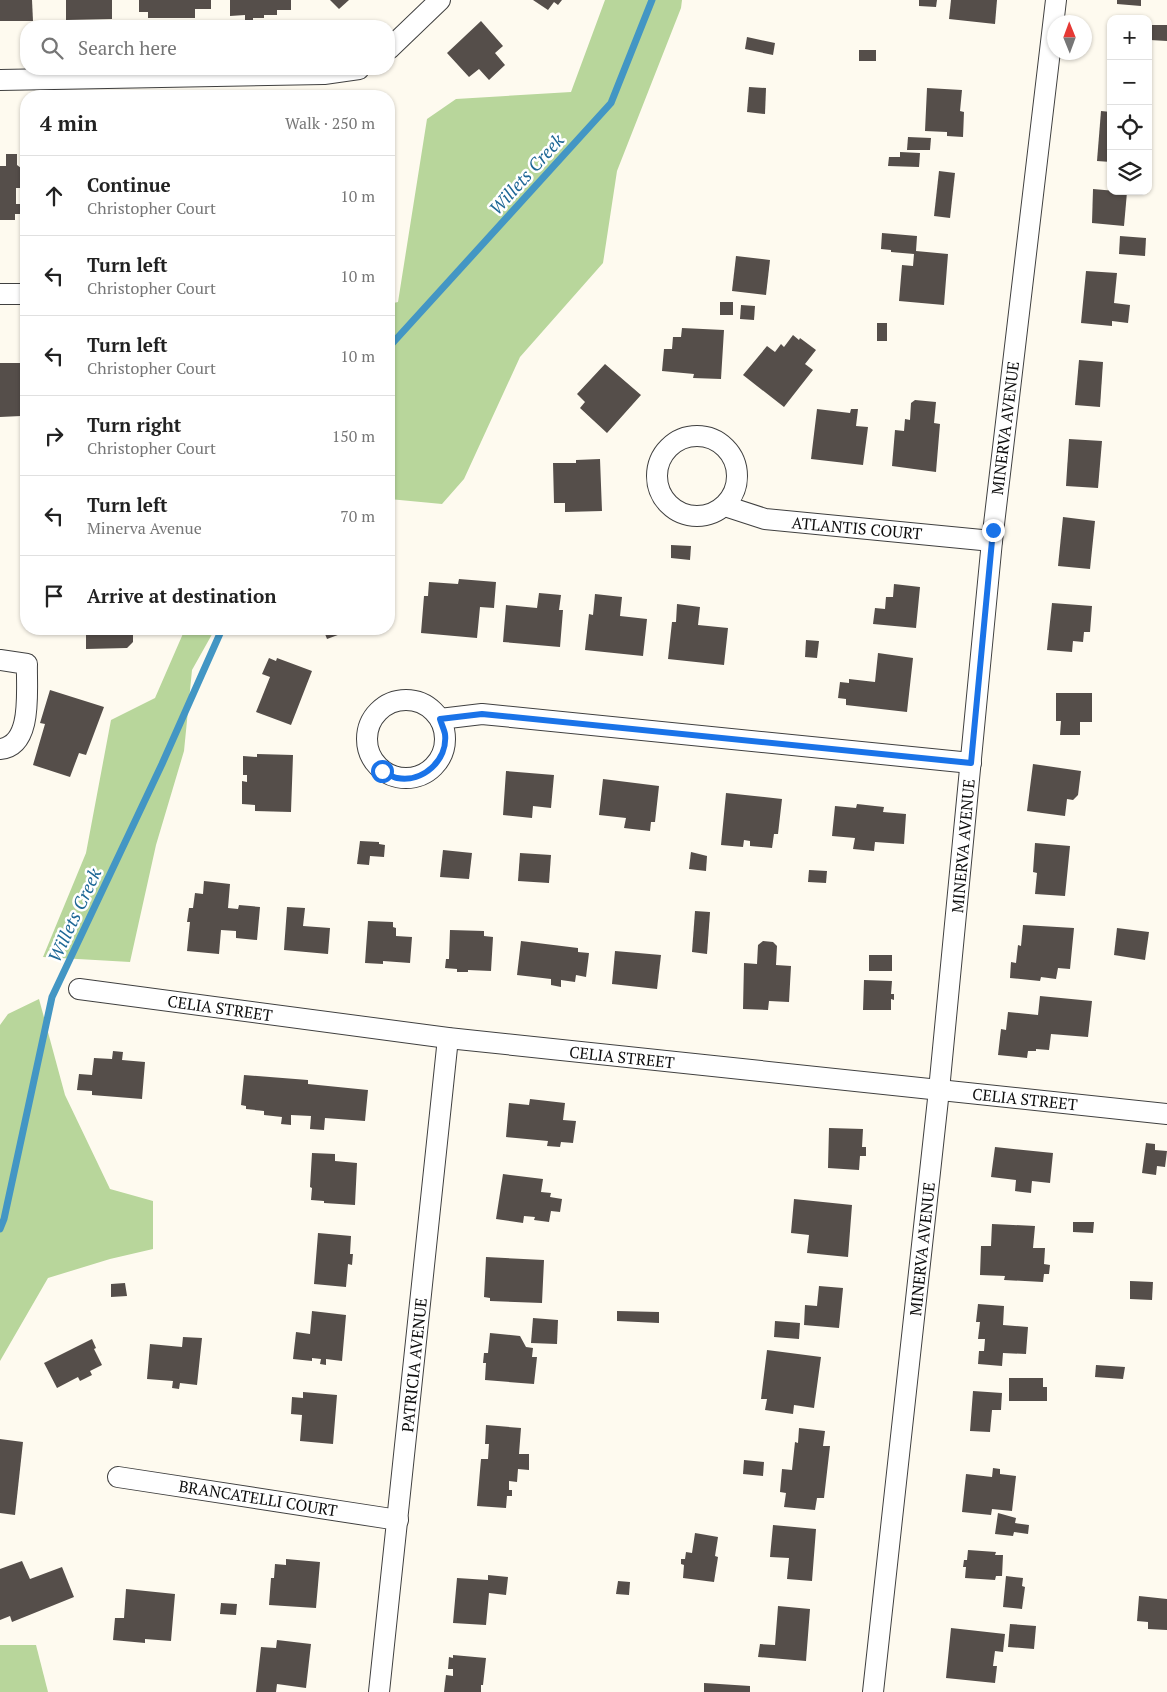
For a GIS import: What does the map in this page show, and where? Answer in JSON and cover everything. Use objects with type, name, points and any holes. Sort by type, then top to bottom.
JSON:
[{"type":"street","points":[[395,44],[440,0]]},
{"type":"street","name":"MINERVA AVENUE","points":[[873,1692],[939,1090],[992,541],[1056,0]]},
{"type":"street","points":[[0,80],[270,75]]},
{"type":"street","points":[[0,294],[20,294]]},
{"type":"street","points":[[699,436],[714,439],[727,448],[735,462],[738,478],[734,493],[725,506],[711,514],[696,517],[680,513],[667,504],[659,490],[656,475],[660,459],[670,446],[683,438],[699,436]]},
{"type":"street","name":"ATLANTIS COURT","points":[[725,506],[764,520],[992,541]]},
{"type":"street","points":[[0,660],[26,664],[26,715],[21,735],[12,745],[0,749]]},
{"type":"street","points":[[440,719],[482,714],[971,763]]},
{"type":"street","name":"CELIA STREET","points":[[79,989],[448,1038],[1167,1114]]},
{"type":"street","name":"PATRICIA AVENUE","points":[[379,1692],[448,1038]]},
{"type":"street","name":"BRANCATELLI COURT","points":[[118,1476],[398,1520]]},
{"type":"green space","points":[[605,0],[682,0],[681,8],[617,171],[603,263],[520,357],[464,479],[442,504],[395,500],[395,303],[398,302],[427,119],[456,99],[571,92]]},
{"type":"green space","points":[[182,635],[212,635],[192,670],[184,751],[156,845],[130,962],[43,957],[86,853],[111,720],[155,698]]},
{"type":"green space","points":[[39,999],[65,1095],[110,1189],[153,1201],[153,1249],[110,1259],[48,1278],[0,1361],[0,1025],[8,1014]]},
{"type":"green space","points":[[0,1645],[36,1645],[48,1692],[0,1692]]},
{"type":"building","points":[[0,0],[32,0],[33,20],[0,21]]},
{"type":"building","points":[[66,0],[112,0],[112,19],[66,20]]},
{"type":"building","points":[[139,0],[211,0],[211,9],[195,9],[195,18],[148,18],[148,12],[139,12]]},
{"type":"building","points":[[230,0],[291,0],[291,10],[277,10],[277,15],[264,15],[264,18],[253,18],[253,20],[245,20],[245,15],[230,16]]},
{"type":"building","points":[[330,0],[349,0],[339,9]]},
{"type":"building","points":[[533,0],[562,0],[558,5],[554,2],[548,10]]},
{"type":"building","points":[[919,0],[937,0],[936,7],[919,6]]},
{"type":"building","points":[[951,0],[997,0],[995,24],[949,19]]},
{"type":"building","points":[[1117,0],[1141,0],[1141,6],[1117,4]]},
{"type":"building","points":[[481,21],[503,46],[495,53],[505,65],[489,80],[479,69],[469,77],[447,53]]},
{"type":"building","points":[[1152,25],[1167,25],[1167,41],[1152,40]]},
{"type":"building","points":[[747,37],[775,43],[773,55],[745,49]]},
{"type":"building","points":[[859,50],[876,50],[876,61],[859,61]]},
{"type":"building","points":[[749,87],[766,88],[765,114],[747,112]]},
{"type":"building","points":[[927,88],[962,90],[960,111],[964,112],[963,137],[947,136],[947,132],[925,131]]},
{"type":"building","points":[[1101,111],[1107,112],[1107,162],[1097,161]]},
{"type":"building","points":[[908,137],[931,138],[930,150],[907,150]]},
{"type":"building","points":[[900,152],[920,153],[919,167],[888,166],[889,157],[900,157]]},
{"type":"building","points":[[6,154],[17,154],[17,165],[20,167],[20,188],[16,188],[16,204],[20,204],[20,214],[15,214],[15,220],[0,220],[0,166],[6,166]]},
{"type":"building","points":[[939,171],[955,173],[950,218],[934,216]]},
{"type":"building","points":[[1093,189],[1107,190],[1107,195],[1127,195],[1124,226],[1092,223]]},
{"type":"building","points":[[882,233],[917,236],[916,251],[948,254],[944,305],[899,301],[902,265],[913,266],[914,254],[881,249]]},
{"type":"building","points":[[1120,236],[1146,238],[1145,256],[1119,254]]},
{"type":"building","points":[[736,256],[770,260],[766,295],[732,291]]},
{"type":"building","points":[[1086,271],[1117,273],[1114,303],[1130,305],[1128,323],[1112,321],[1112,326],[1081,323]]},
{"type":"building","points":[[720,302],[733,302],[733,315],[720,315]]},
{"type":"building","points":[[741,305],[755,306],[754,320],[740,319]]},
{"type":"building","points":[[877,323],[887,323],[887,341],[877,341]]},
{"type":"building","points":[[682,328],[724,330],[721,379],[693,378],[694,374],[662,371],[664,349],[672,349],[673,337],[681,337]]},
{"type":"building","points":[[793,335],[816,350],[805,364],[813,370],[784,407],[743,375],[767,346],[775,352],[781,344],[784,347]]},
{"type":"building","points":[[1079,360],[1103,362],[1100,407],[1075,405]]},
{"type":"building","points":[[0,363],[20,363],[20,416],[0,417]]},
{"type":"building","points":[[605,364],[641,395],[607,433],[580,408],[585,402],[577,394]]},
{"type":"building","points":[[915,400],[936,402],[934,423],[940,424],[936,472],[892,466],[895,430],[904,431],[905,419],[910,420],[911,403]]},
{"type":"building","points":[[817,409],[850,413],[851,409],[858,409],[856,426],[868,427],[863,465],[811,459]]},
{"type":"building","points":[[1069,439],[1102,441],[1098,488],[1066,486]]},
{"type":"building","points":[[600,459],[602,511],[565,512],[565,503],[554,503],[553,463],[576,463],[576,460]]},
{"type":"building","points":[[1063,517],[1095,521],[1090,569],[1058,566]]},
{"type":"building","points":[[671,545],[691,546],[690,560],[671,558]]},
{"type":"building","points":[[459,579],[496,582],[494,608],[480,607],[477,638],[421,633],[424,596],[428,596],[429,582],[458,584]]},
{"type":"building","points":[[894,584],[920,587],[916,628],[873,624],[875,608],[885,609],[886,597],[893,597]]},
{"type":"building","points":[[539,593],[561,595],[559,610],[563,610],[560,647],[503,642],[506,605],[537,608]]},
{"type":"building","points":[[595,594],[622,597],[620,616],[647,619],[643,656],[585,650],[589,614],[593,615]]},
{"type":"building","points":[[1052,603],[1092,606],[1090,632],[1084,632],[1083,642],[1073,641],[1072,652],[1047,650]]},
{"type":"building","points":[[677,604],[700,607],[698,625],[728,628],[724,665],[668,659],[672,622],[676,622]]},
{"type":"building","points":[[86,635],[133,635],[133,642],[127,648],[86,649]]},
{"type":"building","points":[[325,635],[338,635],[327,639]]},
{"type":"building","points":[[806,640],[819,641],[817,658],[805,657]]},
{"type":"building","points":[[878,653],[913,658],[907,712],[846,705],[846,699],[838,698],[840,682],[849,683],[849,679],[875,682]]},
{"type":"building","points":[[269,658],[276,661],[277,658],[312,671],[291,725],[256,712],[270,677],[262,674]]},
{"type":"building","points":[[50,690],[104,707],[86,755],[79,753],[70,777],[33,765],[45,724],[40,723]]},
{"type":"building","points":[[1056,693],[1092,693],[1092,722],[1080,722],[1080,735],[1060,735],[1061,721],[1056,721]]},
{"type":"building","points":[[257,754],[293,755],[291,812],[255,811],[255,805],[242,804],[242,781],[247,782],[247,775],[243,775],[243,756],[257,757]]},
{"type":"building","points":[[1033,764],[1081,771],[1078,795],[1073,800],[1067,799],[1065,816],[1027,811]]},
{"type":"building","points":[[506,771],[554,775],[551,808],[533,806],[532,818],[503,815]]},
{"type":"building","points":[[603,779],[659,786],[655,822],[651,822],[650,831],[624,828],[626,818],[599,815]]},
{"type":"building","points":[[726,793],[782,799],[778,834],[774,834],[772,848],[750,846],[750,841],[744,840],[743,847],[721,845]]},
{"type":"building","points":[[857,804],[884,807],[883,812],[906,814],[904,844],[875,842],[874,851],[853,849],[855,838],[832,836],[835,806],[856,808]]},
{"type":"building","points":[[360,841],[379,842],[379,844],[385,845],[384,857],[370,856],[369,865],[357,864]]},
{"type":"building","points":[[1035,843],[1070,846],[1065,896],[1035,894],[1037,873],[1033,872]]},
{"type":"building","points":[[443,850],[472,853],[469,879],[440,877]]},
{"type":"building","points":[[691,852],[707,856],[706,871],[689,869]]},
{"type":"building","points":[[520,853],[551,855],[549,883],[518,881]]},
{"type":"building","points":[[809,870],[827,871],[826,883],[808,882]]},
{"type":"building","points":[[204,881],[230,884],[228,908],[238,909],[239,905],[260,907],[257,940],[236,938],[236,931],[221,930],[219,954],[187,951],[190,922],[187,922],[189,908],[193,908],[195,893],[203,894]]},
{"type":"building","points":[[287,907],[305,908],[303,926],[330,928],[328,954],[284,950]]},
{"type":"building","points":[[695,911],[710,912],[707,954],[692,952]]},
{"type":"building","points":[[368,921],[393,922],[393,927],[396,928],[396,936],[412,937],[410,963],[383,961],[383,964],[365,963]]},
{"type":"building","points":[[1023,925],[1074,928],[1070,969],[1058,968],[1056,979],[1041,977],[1040,981],[1010,978],[1011,962],[1016,963],[1018,945],[1021,946]]},
{"type":"building","points":[[1117,928],[1149,932],[1145,960],[1114,955]]},
{"type":"building","points":[[450,930],[484,931],[484,936],[493,937],[491,971],[468,970],[468,972],[457,972],[457,969],[445,968],[446,959],[449,959]]},
{"type":"building","points":[[521,941],[578,948],[578,952],[589,953],[586,977],[576,975],[575,982],[561,980],[561,987],[551,985],[551,979],[517,975]]},
{"type":"building","points":[[763,941],[773,942],[777,946],[776,965],[791,966],[789,1002],[769,1001],[768,1010],[743,1009],[744,963],[757,964],[758,945]]},
{"type":"building","points":[[615,951],[661,955],[657,989],[612,984]]},
{"type":"building","points":[[869,955],[892,955],[892,971],[869,971]]},
{"type":"building","points":[[864,980],[892,981],[891,994],[894,994],[894,1000],[891,999],[891,1010],[863,1010]]},
{"type":"building","points":[[1040,996],[1092,1001],[1088,1037],[1051,1034],[1049,1050],[1036,1049],[1036,1051],[1028,1051],[1027,1058],[998,1055],[1001,1029],[1006,1030],[1008,1012],[1038,1015]]},
{"type":"building","points":[[113,1051],[123,1052],[122,1060],[145,1062],[142,1099],[92,1095],[92,1091],[77,1090],[79,1074],[92,1075],[94,1058],[112,1059]]},
{"type":"building","points":[[244,1075],[308,1080],[308,1084],[368,1090],[365,1121],[325,1118],[324,1130],[310,1129],[311,1116],[291,1115],[291,1125],[281,1124],[282,1117],[264,1115],[264,1111],[246,1109],[246,1106],[241,1105]]},
{"type":"building","points":[[530,1099],[565,1103],[563,1120],[576,1121],[573,1143],[561,1142],[560,1147],[547,1146],[548,1141],[506,1137],[509,1103],[529,1105]]},
{"type":"building","points":[[829,1128],[863,1129],[862,1147],[866,1147],[866,1156],[860,1156],[859,1170],[828,1168]]},
{"type":"building","points":[[1146,1143],[1155,1144],[1155,1150],[1167,1151],[1165,1167],[1157,1166],[1156,1175],[1142,1173]]},
{"type":"building","points":[[995,1147],[1053,1153],[1050,1183],[1032,1181],[1031,1193],[1015,1191],[1016,1180],[991,1177]]},
{"type":"building","points":[[312,1153],[335,1154],[335,1161],[357,1163],[355,1205],[324,1203],[324,1201],[311,1200]]},
{"type":"building","points":[[503,1174],[543,1179],[541,1192],[551,1193],[550,1197],[562,1199],[560,1212],[551,1211],[549,1222],[534,1220],[535,1217],[524,1216],[523,1223],[496,1219]]},
{"type":"building","points":[[794,1199],[852,1205],[848,1257],[807,1253],[809,1235],[791,1233]]},
{"type":"building","points":[[1073,1222],[1094,1222],[1093,1233],[1073,1232]]},
{"type":"building","points":[[992,1224],[1035,1226],[1033,1248],[1045,1248],[1044,1264],[1050,1265],[1049,1274],[1044,1274],[1043,1282],[1004,1280],[1005,1276],[980,1275],[981,1246],[991,1246]]},
{"type":"building","points":[[318,1233],[351,1236],[350,1254],[353,1254],[352,1265],[348,1264],[346,1287],[314,1284]]},
{"type":"building","points":[[486,1257],[544,1260],[542,1303],[490,1301],[490,1298],[484,1297]]},
{"type":"building","points":[[1130,1281],[1153,1282],[1152,1300],[1130,1299]]},
{"type":"building","points":[[125,1283],[127,1296],[111,1297],[111,1284]]},
{"type":"building","points":[[819,1286],[843,1288],[839,1328],[804,1325],[805,1305],[817,1306]]},
{"type":"building","points":[[978,1304],[1004,1306],[1003,1325],[1028,1327],[1026,1354],[1003,1353],[1002,1366],[978,1364],[979,1351],[984,1351],[985,1339],[978,1339],[980,1322],[976,1322]]},
{"type":"building","points":[[312,1311],[346,1315],[342,1361],[326,1359],[326,1365],[320,1364],[321,1359],[312,1358],[312,1361],[293,1359],[296,1332],[310,1334]]},
{"type":"building","points":[[617,1311],[659,1312],[659,1323],[617,1321]]},
{"type":"building","points":[[533,1318],[558,1320],[557,1344],[531,1343]]},
{"type":"building","points":[[775,1321],[800,1323],[799,1339],[774,1337]]},
{"type":"building","points":[[490,1333],[520,1336],[526,1347],[533,1348],[532,1357],[537,1357],[534,1384],[485,1380],[486,1363],[483,1363],[484,1353],[488,1353]]},
{"type":"building","points":[[183,1337],[202,1338],[197,1385],[180,1383],[179,1389],[172,1388],[173,1381],[147,1379],[150,1344],[182,1347]]},
{"type":"building","points":[[92,1339],[96,1348],[94,1349],[102,1365],[90,1371],[92,1375],[80,1381],[78,1377],[57,1388],[44,1363]]},
{"type":"building","points":[[767,1350],[821,1357],[814,1408],[794,1405],[793,1414],[765,1410],[767,1399],[761,1399]]},
{"type":"building","points":[[1096,1365],[1125,1367],[1123,1379],[1095,1377]]},
{"type":"building","points":[[1009,1378],[1043,1378],[1043,1387],[1047,1387],[1047,1401],[1009,1401]]},
{"type":"building","points":[[973,1391],[1002,1393],[1001,1410],[992,1410],[990,1432],[970,1431]]},
{"type":"building","points":[[303,1392],[337,1395],[333,1444],[300,1441],[302,1415],[291,1414],[292,1397],[303,1398]]},
{"type":"building","points":[[486,1425],[521,1428],[519,1454],[529,1454],[529,1470],[518,1469],[517,1482],[509,1481],[509,1490],[512,1490],[512,1496],[507,1496],[506,1508],[477,1506],[481,1459],[488,1459],[489,1444],[485,1444]]},
{"type":"building","points":[[799,1428],[825,1431],[823,1446],[830,1446],[824,1498],[817,1498],[815,1510],[784,1507],[786,1493],[780,1492],[782,1469],[792,1470],[795,1442],[798,1443]]},
{"type":"building","points":[[0,1439],[23,1442],[15,1515],[0,1513]]},
{"type":"building","points":[[744,1460],[764,1462],[763,1476],[743,1474]]},
{"type":"building","points":[[993,1468],[1000,1469],[1000,1474],[1016,1476],[1012,1511],[992,1509],[991,1515],[962,1512],[966,1474],[992,1477]]},
{"type":"building","points":[[998,1513],[1016,1518],[1015,1523],[1029,1525],[1028,1534],[1014,1532],[1013,1536],[995,1534]]},
{"type":"building","points":[[773,1525],[816,1529],[812,1581],[787,1579],[789,1558],[770,1557]]},
{"type":"building","points":[[695,1533],[718,1537],[715,1556],[718,1557],[714,1582],[683,1578],[684,1565],[681,1564],[681,1559],[685,1559],[686,1552],[692,1553]]},
{"type":"building","points":[[968,1550],[996,1552],[995,1555],[1003,1555],[1002,1576],[996,1576],[995,1580],[965,1578],[966,1567],[963,1567],[964,1560],[967,1560]]},
{"type":"building","points":[[286,1559],[320,1562],[316,1608],[269,1605],[271,1578],[274,1578],[275,1564],[286,1565]]},
{"type":"building","points":[[22,1561],[30,1579],[62,1567],[74,1597],[12,1622],[10,1616],[0,1620],[0,1569]]},
{"type":"building","points":[[488,1575],[508,1577],[506,1595],[489,1593],[486,1625],[453,1623],[457,1578],[488,1580]]},
{"type":"building","points":[[1006,1576],[1023,1578],[1022,1586],[1025,1587],[1022,1609],[1003,1607]]},
{"type":"building","points":[[618,1581],[630,1582],[629,1595],[616,1594]]},
{"type":"building","points":[[126,1589],[175,1594],[171,1641],[145,1639],[145,1643],[113,1640],[115,1618],[124,1618]]},
{"type":"building","points":[[1139,1596],[1167,1599],[1167,1630],[1148,1629],[1148,1622],[1137,1621]]},
{"type":"building","points":[[221,1603],[237,1604],[236,1615],[220,1614]]},
{"type":"building","points":[[778,1606],[810,1609],[806,1661],[758,1657],[760,1644],[775,1645]]},
{"type":"building","points":[[1010,1624],[1036,1626],[1034,1649],[1008,1647]]},
{"type":"building","points":[[951,1628],[1005,1634],[1003,1652],[995,1651],[993,1666],[997,1666],[995,1683],[946,1678]]},
{"type":"building","points":[[277,1640],[311,1644],[306,1688],[277,1684],[276,1692],[256,1692],[261,1647],[276,1648]]},
{"type":"building","points":[[453,1655],[486,1658],[481,1692],[444,1692],[446,1675],[453,1676],[453,1669],[448,1669],[449,1657],[453,1658]]},
{"type":"building","points":[[704,1683],[750,1686],[750,1692],[704,1692]]},
{"type":"waterway","name":"Willets Creek","points":[[395,340],[611,103],[652,0]]},
{"type":"waterway","name":"Willets Creek","points":[[0,1229],[4,1219],[52,997],[162,764],[219,635]]},
{"type":"route","points":[[382,771],[396,778],[412,778],[426,773],[438,762],[444,748],[445,733],[440,719],[482,714],[971,763],[993,530]]}]
